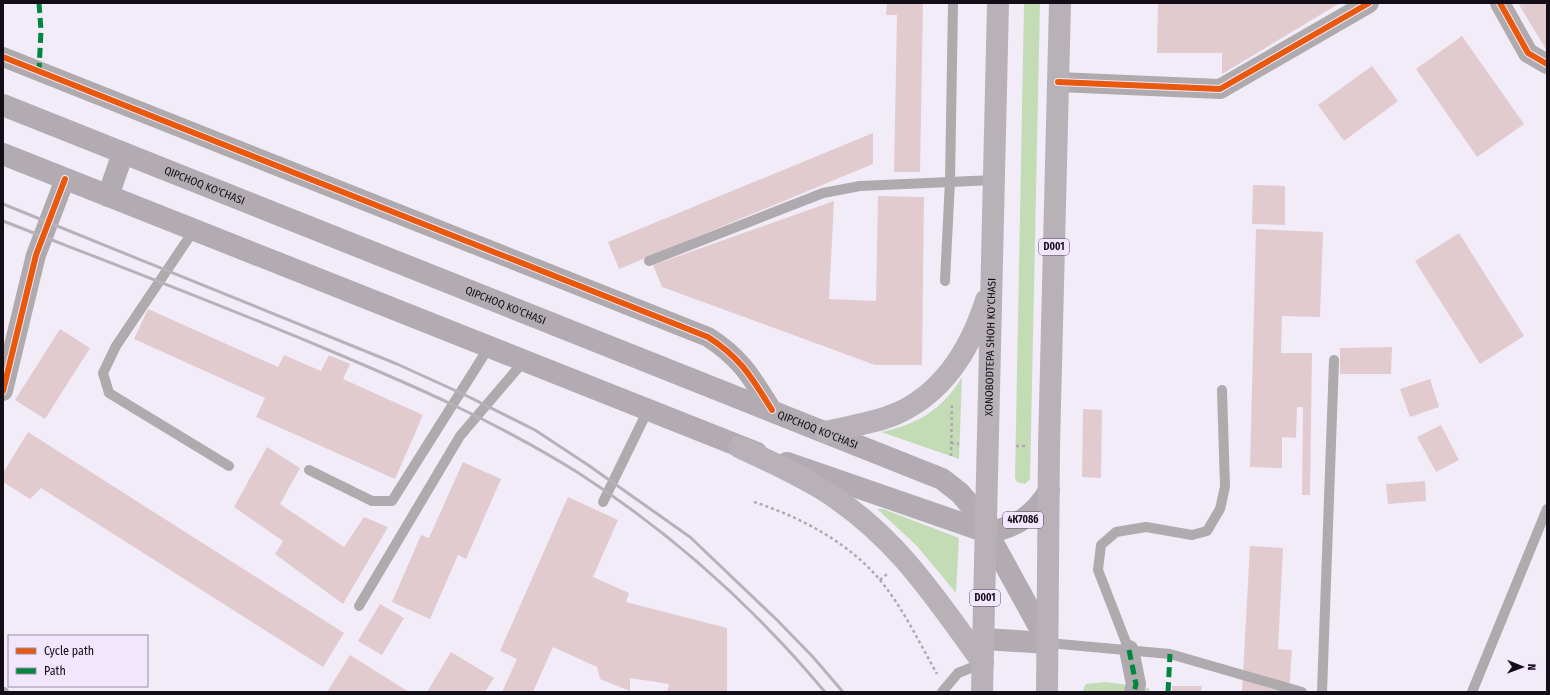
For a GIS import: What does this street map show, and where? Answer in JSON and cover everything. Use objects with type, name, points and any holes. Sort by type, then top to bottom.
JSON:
[{"type":"highway","name":"XONOBODTEPA SHOH KO'CHASI","points":[[982,692],[987,532],[998,3]]},
{"type":"highway","name":"D001","points":[[1047,692],[1049,491],[1060,3]]},
{"type":"highway","points":[[826,432],[899,413],[918,402],[942,383],[955,366],[972,337],[992,279]]},
{"type":"highway","points":[[740,447],[811,482],[847,506],[871,525],[920,576],[983,664]]},
{"type":"main road","name":"QIPCHOQ KO'CHASI","points":[[3,105],[942,479],[960,493],[968,502],[987,532],[1048,643]]},
{"type":"main road","points":[[108,196],[123,153]]},
{"type":"main road","points":[[3,154],[740,447],[987,532]]},
{"type":"main road","name":"4К708б","points":[[987,532],[1009,528],[1022,521],[1038,507],[1049,491]]},
{"type":"main road","points":[[984,639],[1048,643]]},
{"type":"street","points":[[1058,82],[1220,89],[1369,3]]},
{"type":"street","points":[[1500,3],[1528,53],[1547,64]]},
{"type":"street","points":[[3,57],[708,337],[728,351],[745,368],[772,410]]},
{"type":"street","points":[[3,391],[36,255],[65,179]]},
{"type":"street","points":[[1129,650],[1136,684],[1134,692]]},
{"type":"lane","points":[[944,281],[950,181],[953,3]]},
{"type":"lane","points":[[649,261],[823,193],[860,186],[994,180]]},
{"type":"lane","points":[[194,230],[116,346],[103,374],[109,393],[228,466]]},
{"type":"lane","points":[[309,470],[372,500],[392,501],[489,347]]},
{"type":"lane","points":[[1322,692],[1334,360]]},
{"type":"lane","points":[[359,606],[460,436],[524,361]]},
{"type":"lane","points":[[1129,650],[1098,570],[1101,545],[1116,532],[1146,527],[1192,535],[1207,531],[1220,509],[1225,487],[1222,390]]},
{"type":"lane","points":[[603,502],[648,410]]},
{"type":"lane","points":[[1472,692],[1547,509]]},
{"type":"lane","points":[[1048,643],[1170,654],[1302,692]]},
{"type":"lane","points":[[943,690],[958,673],[983,664]]},
{"type":"path","points":[[951,456],[952,400]]},
{"type":"path","points":[[951,443],[959,444]]},
{"type":"path","points":[[1016,446],[1031,446]]},
{"type":"path","points":[[754,502],[783,511],[812,526],[839,544],[866,566],[880,580],[909,623],[943,690]]},
{"type":"green space","points":[[1024,3],[1040,3],[1030,479],[1025,484],[1017,482],[1015,478]]},
{"type":"green space","points":[[962,377],[959,459],[881,432],[906,425],[928,414],[946,398]]},
{"type":"green space","points":[[877,509],[883,509],[959,538],[956,593],[917,546]]},
{"type":"green space","points":[[1106,682],[1149,688],[1149,692],[1082,692],[1086,684]]},
{"type":"building","points":[[887,3],[923,3],[920,172],[894,172],[897,15],[886,15]]},
{"type":"building","points":[[1158,3],[1340,3],[1222,74],[1222,53],[1157,53]]},
{"type":"building","points":[[1518,3],[1547,3],[1547,51]]},
{"type":"building","points":[[1462,36],[1524,124],[1477,157],[1416,69]]},
{"type":"building","points":[[1372,66],[1398,101],[1344,141],[1318,105]]},
{"type":"building","points":[[873,133],[873,164],[619,269],[608,242]]},
{"type":"building","points":[[1253,185],[1285,186],[1285,225],[1252,224]]},
{"type":"building","points":[[878,196],[924,197],[922,365],[875,365],[662,287],[653,265],[834,201],[829,299],[876,301]]},
{"type":"building","points":[[1256,229],[1323,232],[1320,317],[1282,316],[1281,353],[1312,353],[1310,495],[1302,495],[1303,407],[1297,407],[1296,438],[1282,437],[1282,468],[1250,467]]},
{"type":"building","points":[[1459,233],[1524,336],[1480,364],[1415,261]]},
{"type":"building","points":[[148,309],[278,367],[284,355],[321,371],[329,355],[350,364],[343,379],[423,415],[395,479],[256,417],[265,398],[134,339]]},
{"type":"building","points":[[60,329],[90,348],[45,419],[15,400]]},
{"type":"building","points":[[1392,347],[1391,374],[1340,374],[1340,348]]},
{"type":"building","points":[[1430,379],[1439,407],[1410,417],[1400,389]]},
{"type":"building","points":[[1083,409],[1102,410],[1101,478],[1082,477]]},
{"type":"building","points":[[1441,425],[1459,460],[1436,472],[1417,437]]},
{"type":"building","points":[[28,432],[344,633],[323,667],[41,488],[30,499],[3,482],[3,473]]},
{"type":"building","points":[[267,447],[300,468],[280,504],[344,547],[364,517],[388,527],[343,604],[275,554],[283,541],[234,507]]},
{"type":"building","points":[[463,462],[501,479],[466,559],[458,555],[430,619],[392,602],[421,535],[429,538]]},
{"type":"building","points":[[1425,481],[1426,501],[1388,504],[1386,484]]},
{"type":"building","points":[[568,497],[618,520],[593,577],[629,593],[626,602],[727,628],[727,692],[667,692],[669,684],[630,678],[630,691],[600,679],[597,667],[553,647],[533,692],[502,692],[517,659],[500,651]]},
{"type":"building","points":[[1250,546],[1283,548],[1278,649],[1292,650],[1289,692],[1242,692]]},
{"type":"building","points":[[380,604],[404,618],[382,655],[358,641]]},
{"type":"building","points":[[451,652],[494,678],[485,692],[427,692]]},
{"type":"building","points":[[350,655],[409,692],[327,692]]},
{"type":"building","points":[[1172,686],[1202,686],[1201,692],[1172,692]]},
{"type":"railway","points":[[3,204],[397,364],[465,395],[535,430],[588,465],[690,537],[777,620],[813,657],[843,692]]},
{"type":"railway","points":[[3,221],[286,332],[454,405],[547,454],[611,495],[678,546],[740,601],[798,661],[825,692]]},
{"type":"marked path","points":[[39,3],[41,30],[39,71]]},
{"type":"marked path","points":[[1129,650],[1136,684],[1134,692]]},
{"type":"marked path","points":[[1168,692],[1170,654]]},
{"type":"cycle path","points":[[1058,82],[1220,89],[1369,3]]},
{"type":"cycle path","points":[[1500,3],[1528,53],[1547,64]]},
{"type":"cycle path","points":[[3,57],[708,337],[729,353],[745,369],[772,410]]},
{"type":"cycle path","points":[[3,391],[36,255],[65,179]]}]
